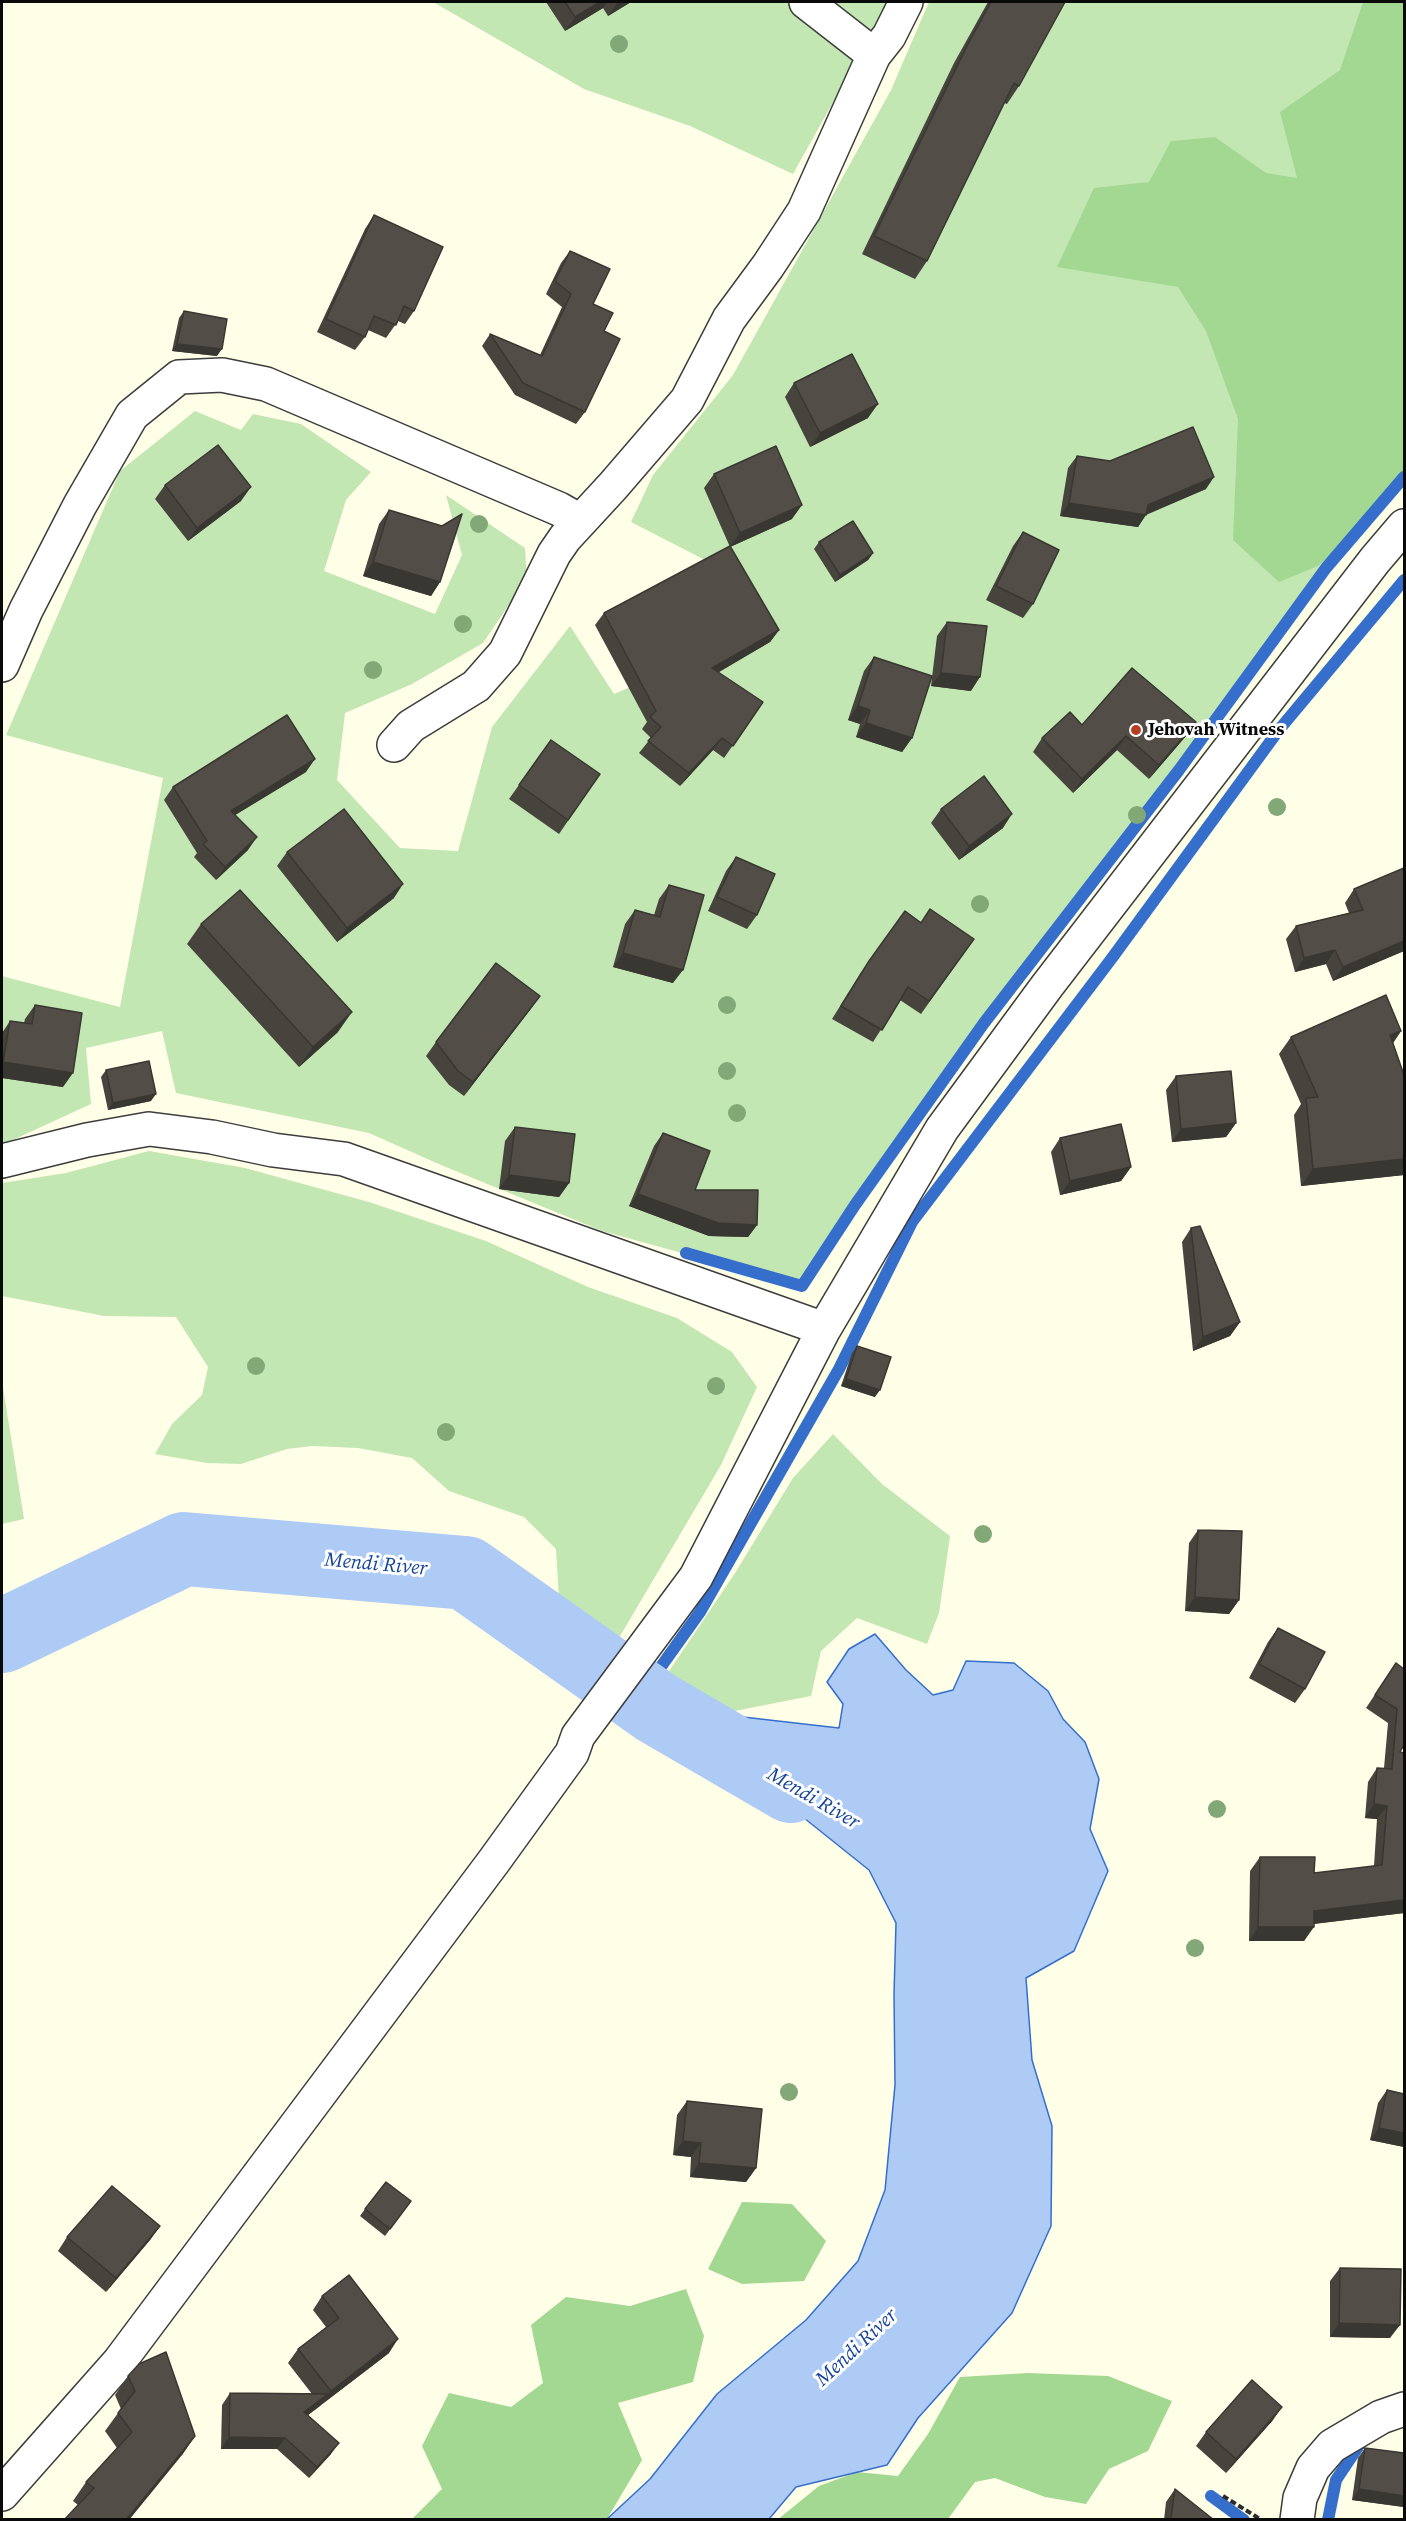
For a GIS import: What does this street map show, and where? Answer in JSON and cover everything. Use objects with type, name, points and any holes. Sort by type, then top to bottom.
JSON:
[{"type":"street","points":[[806,2],[874,55]]},
{"type":"street","points":[[394,745],[411,726],[476,686],[505,653],[554,554],[687,399],[729,319],[768,266],[804,211],[874,55],[889,36],[906,2]]},
{"type":"street","points":[[2,666],[26,610],[80,505],[132,416],[179,377],[222,375],[266,384],[548,504],[580,521]]},
{"type":"street","points":[[2,2494],[119,2362],[494,1861],[572,1753],[578,1736],[696,1577],[824,1329],[942,1129],[1047,986],[1375,560],[1404,526]]},
{"type":"street","points":[[2,1161],[87,1140],[149,1129],[212,1137],[273,1150],[344,1159],[824,1329]]},
{"type":"street","points":[[1297,2520],[1300,2498],[1313,2468],[1332,2446],[1381,2417],[1404,2409]]},
{"type":"path","points":[[1223,2496],[1261,2520]]},
{"type":"green space","points":[[433,2],[889,2],[793,174],[690,126],[584,89]]},
{"type":"green space","points":[[929,2],[1404,2],[1404,485],[1375,512],[984,1023],[855,1205],[802,1286],[602,1231],[369,1133],[176,1093],[162,1031],[86,1048],[91,1104],[2,1145],[2,976],[120,1007],[163,778],[6,735],[120,471],[195,411],[241,430],[253,414],[301,424],[371,472],[346,500],[324,571],[435,614],[462,555],[446,495],[525,548],[527,578],[483,643],[412,684],[345,713],[337,780],[400,848],[458,851],[492,727],[570,626],[614,694],[708,654],[736,576],[631,522],[653,475],[733,375],[891,90]]},
{"type":"green space","points":[[1363,2],[1404,2],[1404,485],[1318,566],[1279,582],[1233,540],[1238,419],[1206,331],[1178,287],[1057,267],[1094,188],[1149,182],[1171,141],[1215,137],[1266,173],[1297,178],[1280,112],[1340,70]]},
{"type":"green space","points":[[149,1151],[245,1168],[369,1202],[486,1241],[588,1287],[677,1318],[732,1352],[757,1387],[721,1465],[613,1648],[573,1663],[560,1615],[556,1549],[524,1517],[449,1491],[412,1458],[358,1448],[312,1446],[287,1449],[241,1464],[207,1463],[155,1454],[172,1424],[202,1395],[208,1367],[176,1317],[104,1316],[2,1296],[2,1183],[66,1173]]},
{"type":"green space","points":[[2,1381],[24,1519],[2,1524]]},
{"type":"green space","points":[[833,1434],[882,1484],[950,1536],[939,1613],[927,1644],[857,1618],[821,1651],[811,1696],[704,1717],[655,1692],[735,1573],[793,1478]]},
{"type":"green space","points":[[742,2202],[792,2204],[826,2241],[804,2281],[742,2284],[708,2269]]},
{"type":"green space","points":[[686,2289],[704,2336],[693,2382],[618,2403],[642,2460],[607,2519],[412,2519],[442,2489],[422,2446],[449,2393],[511,2407],[543,2383],[531,2325],[566,2297],[630,2306]]},
{"type":"green space","points":[[1028,2373],[1108,2376],[1172,2401],[1148,2451],[1109,2469],[1086,2504],[1045,2497],[995,2478],[975,2482],[948,2519],[777,2520],[819,2486],[857,2472],[898,2476],[928,2434],[960,2377]]},
{"type":"water","points":[[875,1634],[906,1670],[933,1695],[953,1690],[966,1661],[1014,1663],[1048,1691],[1063,1719],[1085,1742],[1099,1779],[1090,1829],[1108,1871],[1074,1951],[1026,1978],[1032,2060],[1052,2126],[1051,2226],[1012,2313],[918,2418],[887,2465],[796,2487],[769,2519],[607,2519],[650,2479],[717,2394],[806,2320],[858,2261],[885,2190],[895,2085],[896,1923],[869,1870],[779,1798],[668,1750],[743,1717],[839,1728],[843,1704],[827,1682],[849,1649]]},
{"type":"building","points":[[565,2],[600,2],[575,17]]},
{"type":"building","points":[[991,2],[1065,2],[1019,86],[1014,83],[927,261],[874,236]]},
{"type":"building","points":[[374,215],[443,247],[414,311],[404,306],[396,325],[374,316],[365,337],[326,319]]},
{"type":"building","points":[[570,251],[610,269],[593,304],[613,313],[604,331],[620,339],[585,412],[523,383],[490,334],[542,356],[571,294],[555,281]]},
{"type":"building","points":[[184,311],[227,319],[222,349],[177,344]]},
{"type":"building","points":[[852,354],[878,404],[820,433],[794,383]]},
{"type":"building","points":[[1193,427],[1214,477],[1148,505],[1146,515],[1069,503],[1077,456],[1110,461]]},
{"type":"building","points":[[218,445],[251,487],[197,528],[165,485]]},
{"type":"building","points":[[776,446],[802,505],[740,533],[714,474]]},
{"type":"building","points":[[389,510],[442,526],[462,514],[440,582],[373,562]]},
{"type":"building","points":[[853,521],[873,553],[840,575],[819,542]]},
{"type":"building","points":[[1023,532],[1059,550],[1033,604],[996,586]]},
{"type":"building","points":[[730,546],[779,630],[712,668],[763,702],[733,746],[722,738],[689,773],[648,741],[661,727],[650,717],[656,711],[604,613]]},
{"type":"building","points":[[947,622],[987,626],[980,677],[941,673]]},
{"type":"building","points":[[874,657],[932,676],[912,738],[866,723],[870,710],[858,706]]},
{"type":"building","points":[[1132,668],[1196,722],[1159,765],[1126,736],[1082,779],[1042,738],[1070,712],[1082,725]]},
{"type":"building","points":[[287,715],[315,759],[231,811],[257,837],[225,867],[203,844],[207,841],[173,787]]},
{"type":"building","points":[[551,740],[600,774],[568,820],[519,785]]},
{"type":"building","points":[[984,776],[1012,814],[969,846],[941,809]]},
{"type":"building","points":[[344,809],[403,884],[347,928],[287,852]]},
{"type":"building","points":[[736,857],[775,874],[757,915],[717,897]]},
{"type":"building","points":[[1404,868],[1404,941],[1343,967],[1335,950],[1304,958],[1296,926],[1363,910],[1354,889]]},
{"type":"building","points":[[669,885],[704,895],[683,970],[623,953],[635,910],[660,917]]},
{"type":"building","points":[[240,890],[352,1012],[313,1047],[201,924]]},
{"type":"building","points":[[930,909],[974,939],[929,1001],[908,987],[882,1030],[841,1006],[869,961],[905,911],[921,923]]},
{"type":"building","points":[[496,963],[540,996],[473,1082],[458,1071],[436,1042]]},
{"type":"building","points":[[1386,995],[1401,1031],[1390,1035],[1404,1075],[1404,1159],[1313,1169],[1306,1098],[1318,1097],[1291,1037]]},
{"type":"building","points":[[35,1005],[82,1013],[73,1073],[3,1062],[10,1021],[32,1024]]},
{"type":"building","points":[[149,1061],[156,1094],[113,1103],[106,1070]]},
{"type":"building","points":[[1231,1071],[1236,1123],[1181,1129],[1176,1076]]},
{"type":"building","points":[[1121,1124],[1131,1167],[1070,1181],[1060,1138]]},
{"type":"building","points":[[515,1127],[575,1134],[569,1183],[509,1175]]},
{"type":"building","points":[[663,1133],[710,1151],[695,1190],[758,1190],[757,1225],[718,1223],[638,1194]]},
{"type":"building","points":[[1200,1226],[1240,1322],[1203,1337],[1191,1228]]},
{"type":"building","points":[[857,1346],[891,1357],[880,1390],[846,1379]]},
{"type":"building","points":[[1198,1530],[1242,1531],[1239,1600],[1195,1597]]},
{"type":"building","points":[[1278,1628],[1325,1652],[1305,1689],[1259,1664]]},
{"type":"building","points":[[1396,1663],[1404,1669],[1404,1745],[1400,1752],[1404,1753],[1404,1900],[1314,1911],[1314,1927],[1258,1927],[1260,1857],[1315,1857],[1314,1873],[1382,1865],[1387,1806],[1374,1804],[1377,1768],[1392,1769],[1397,1709],[1375,1695]]},
{"type":"building","points":[[1387,2090],[1404,2094],[1404,2133],[1379,2128]]},
{"type":"building","points":[[687,2101],[762,2109],[756,2168],[699,2163],[701,2143],[683,2141]]},
{"type":"building","points":[[386,2182],[411,2201],[390,2229],[365,2209]]},
{"type":"building","points":[[112,2186],[160,2226],[116,2278],[67,2237]]},
{"type":"building","points":[[1340,2268],[1401,2269],[1400,2325],[1339,2323]]},
{"type":"building","points":[[349,2275],[398,2339],[331,2391],[298,2349],[339,2318],[322,2296]]},
{"type":"building","points":[[166,2352],[195,2436],[126,2520],[64,2520],[94,2488],[86,2482],[132,2432],[118,2413],[135,2391],[128,2376],[139,2364]]},
{"type":"building","points":[[1252,2380],[1282,2407],[1236,2459],[1206,2432]]},
{"type":"building","points":[[230,2393],[328,2394],[304,2412],[339,2443],[317,2467],[285,2438],[229,2437]]},
{"type":"building","points":[[1365,2448],[1404,2453],[1404,2496],[1359,2489]]},
{"type":"building","points":[[1175,2489],[1214,2520],[1169,2520]]},
{"type":"waterway","points":[[686,1253],[802,1286],[855,1205],[984,1023],[1179,770],[1326,568],[1404,477]]},
{"type":"waterway","points":[[640,1696],[700,1612],[839,1369],[912,1222],[1112,958],[1278,731],[1404,580]]},
{"type":"waterway","name":"Mendi River","points":[[2,1636],[184,1549],[466,1573],[657,1708],[791,1786]]},
{"type":"waterway","points":[[1328,2520],[1336,2480],[1364,2438]]},
{"type":"waterway","points":[[1211,2496],[1244,2520]]},
{"type":"place","name":"Jehovah Witness","points":[[1136,730]]}]
